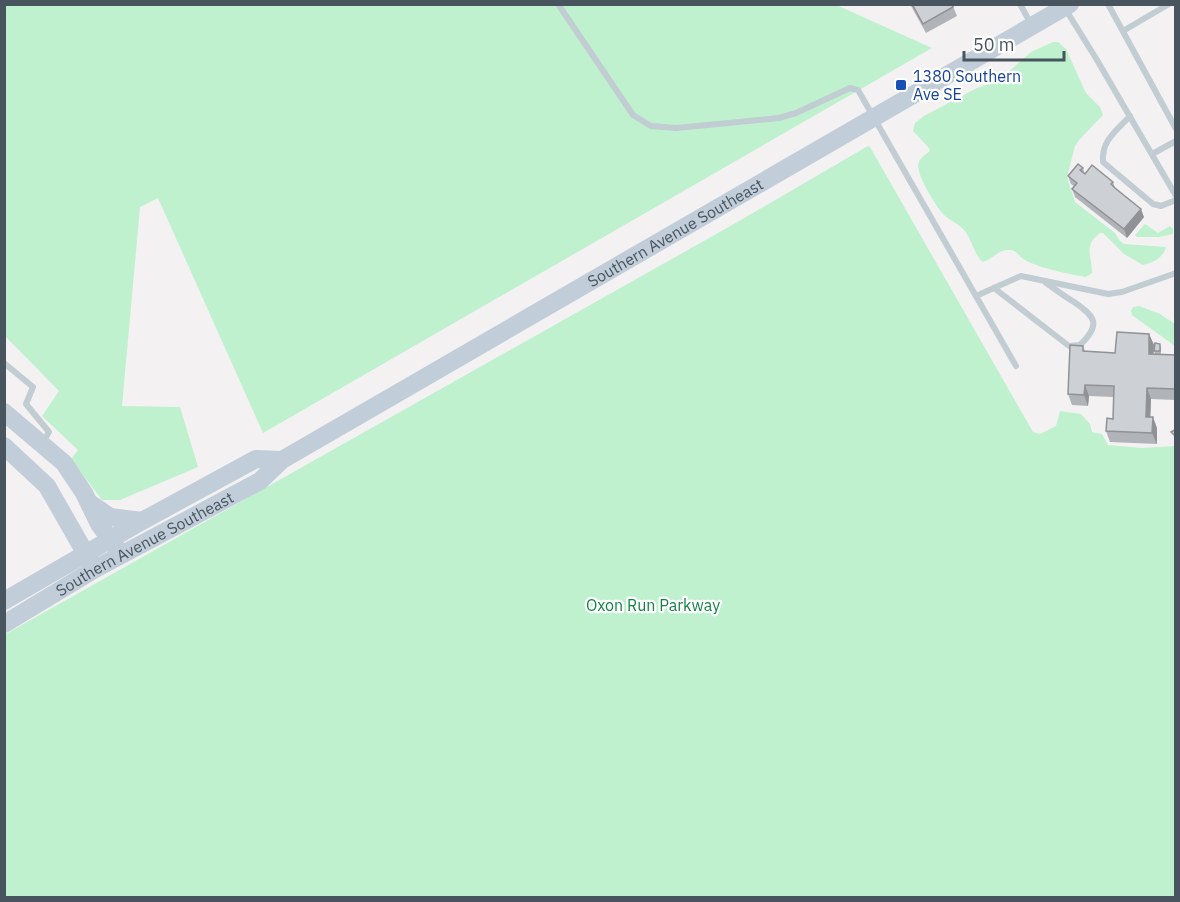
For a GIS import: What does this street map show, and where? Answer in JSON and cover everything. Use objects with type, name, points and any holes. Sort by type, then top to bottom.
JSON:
[{"type":"main road","name":"Southern Avenue Southeast","points":[[4,602],[90,562],[121,556],[260,481],[282,460],[1067,6]]},
{"type":"main road","points":[[4,412],[64,463],[90,503],[99,524],[121,556]]},
{"type":"main road","points":[[4,446],[47,486],[90,562]]},
{"type":"main road","name":"Southern Avenue Southeast","points":[[4,624],[90,562],[110,539],[142,520],[256,459],[282,460]]},
{"type":"main road","points":[[90,503],[110,517],[142,520]]},
{"type":"lane","points":[[558,4],[633,115],[651,126],[676,128],[779,118],[796,113],[850,88],[858,90],[1016,366]]},
{"type":"lane","points":[[1020,4],[1032,26]]},
{"type":"lane","points":[[1108,4],[1176,129]]},
{"type":"lane","points":[[1123,31],[1169,4]]},
{"type":"lane","points":[[1067,6],[1152,154],[1176,197],[1161,206],[1153,204],[1103,162],[1102,152],[1106,141],[1130,116]]},
{"type":"lane","points":[[1152,154],[1176,141]]},
{"type":"lane","points":[[976,296],[1021,276],[1108,294],[1122,292],[1176,273]]},
{"type":"lane","points":[[994,288],[1069,346],[1080,345],[1090,336],[1094,325],[1089,313],[1043,281]]},
{"type":"lane","points":[[4,363],[33,387],[26,404],[49,432],[42,442]]},
{"type":"green space","points":[[834,4],[932,48],[263,433],[158,198],[140,207],[122,406],[180,407],[198,467],[120,500],[102,500],[71,459],[78,450],[42,416],[59,391],[5,336],[5,5]]},
{"type":"green space","points":[[1058,42],[1066,49],[1086,93],[1100,107],[1103,115],[1075,146],[1067,177],[1075,202],[1115,233],[1124,244],[1166,247],[1163,254],[1154,261],[1143,265],[1124,254],[1103,233],[1100,233],[1090,247],[1092,273],[1086,277],[1038,266],[1012,250],[1002,251],[983,262],[964,230],[941,212],[919,172],[919,161],[930,151],[913,131],[915,123],[977,88],[998,81],[1031,52]]},
{"type":"green space","name":"Oxon Run Parkway","points":[[868,146],[1033,432],[1040,434],[1056,426],[1060,411],[1081,414],[1090,424],[1092,432],[1102,434],[1108,445],[1142,448],[1175,446],[1175,897],[5,897],[4,635],[734,224]]},
{"type":"green space","points":[[1145,224],[1158,233],[1170,226],[1173,234],[1159,237],[1137,237],[1135,235]]},
{"type":"green space","points":[[1139,306],[1160,314],[1175,324],[1175,346],[1132,315],[1133,307]]},
{"type":"building","points":[[912,4],[952,4],[953,7],[923,24]]},
{"type":"building","points":[[1078,164],[1083,168],[1080,170],[1085,174],[1092,165],[1141,209],[1124,229],[1072,189],[1077,183],[1068,176]]},
{"type":"building","points":[[1117,332],[1149,334],[1149,354],[1176,355],[1176,389],[1147,388],[1146,417],[1153,417],[1152,433],[1106,431],[1107,418],[1113,419],[1114,386],[1085,385],[1084,395],[1068,394],[1070,345],[1083,346],[1083,351],[1115,353]]},
{"type":"building","points":[[1155,343],[1160,344],[1160,351],[1154,351]]},
{"type":"place","name":"1380 Southern Ave SE","points":[[901,85]]}]
